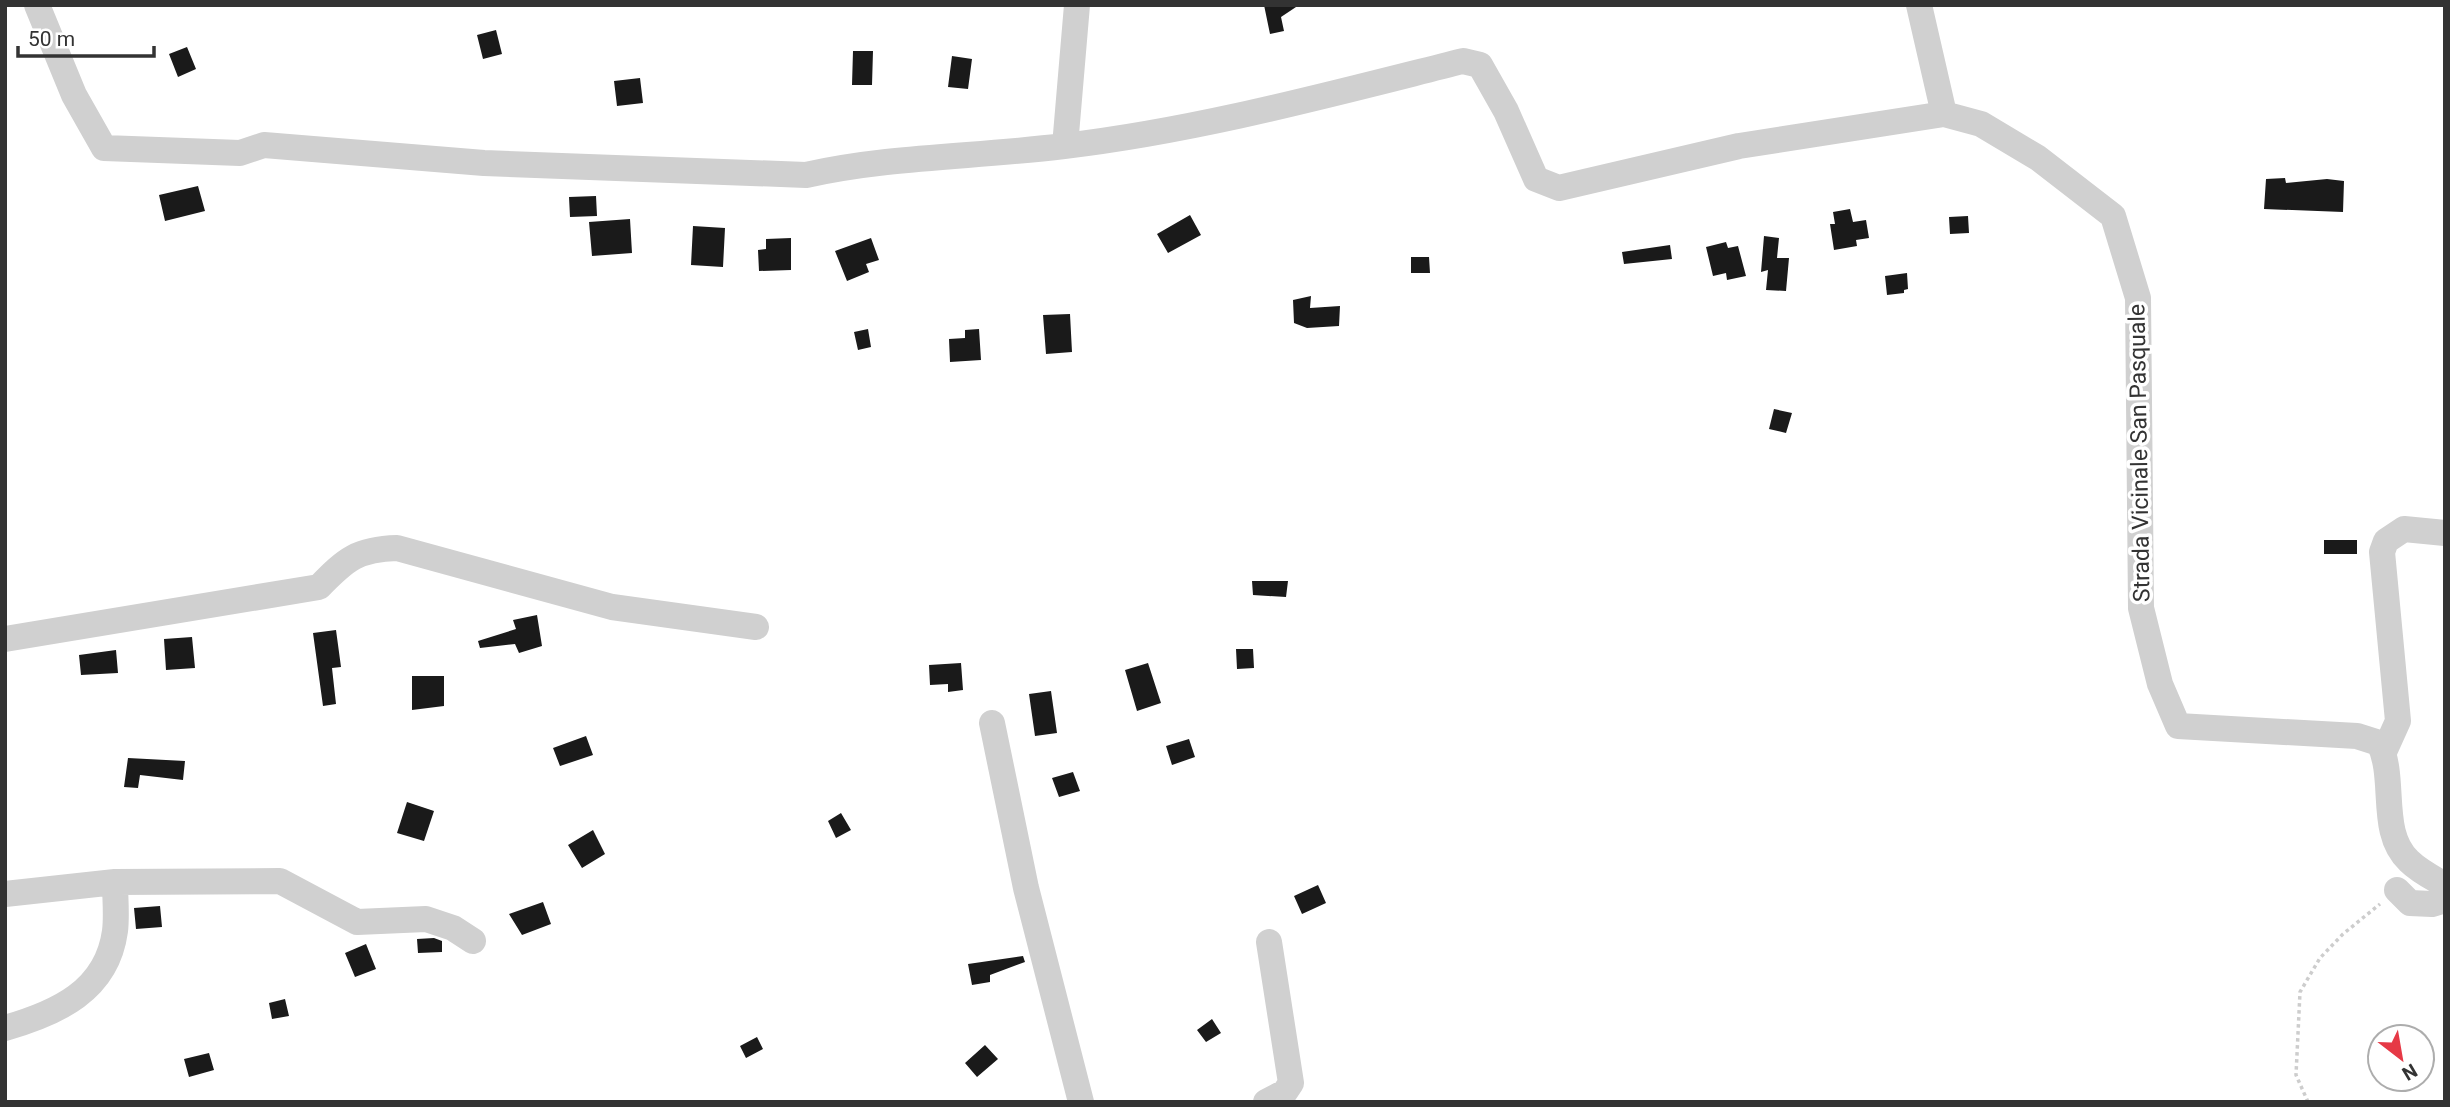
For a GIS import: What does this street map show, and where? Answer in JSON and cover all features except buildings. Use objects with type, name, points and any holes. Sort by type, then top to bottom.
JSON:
[{"type":"street","points":[[37,5],[74,94],[104,148],[240,153],[264,145],[484,163],[806,175],[855,164],[1065,146],[1273,109],[1463,61],[1480,65],[1506,111],[1536,179],[1559,188],[1739,146],[1944,114],[1919,5]]},
{"type":"street","points":[[1065,146],[1077,5]]},
{"type":"street","name":"Strada Vicinale San Pasquale","points":[[1944,114],[1981,124],[2026,151],[2113,216],[2138,298],[2141,608],[2160,684],[2178,726],[2357,736],[2379,743],[2384,752]]},
{"type":"street","points":[[2445,533],[2404,529],[2386,541],[2382,552],[2399,721],[2384,752],[2387,759],[2394,841],[2408,860],[2445,885]]},
{"type":"street","points":[[5,639],[319,587],[349,558],[371,549],[397,548],[612,607],[756,627]]},
{"type":"street","points":[[992,723],[1026,888],[1081,1102]]},
{"type":"street","points":[[5,894],[115,882],[280,881],[357,922],[426,919],[453,928],[473,941]]},
{"type":"street","points":[[5,1028],[49,1015],[99,976],[115,932],[115,882]]},
{"type":"street","points":[[2397,890],[2410,903],[2432,904],[2445,900]]},
{"type":"street","points":[[1266,1102],[1285,1093],[1291,1083],[1269,942]]},
{"type":"path","points":[[2308,1102],[2296,1075],[2300,992],[2320,958],[2343,934],[2397,890]]}]
